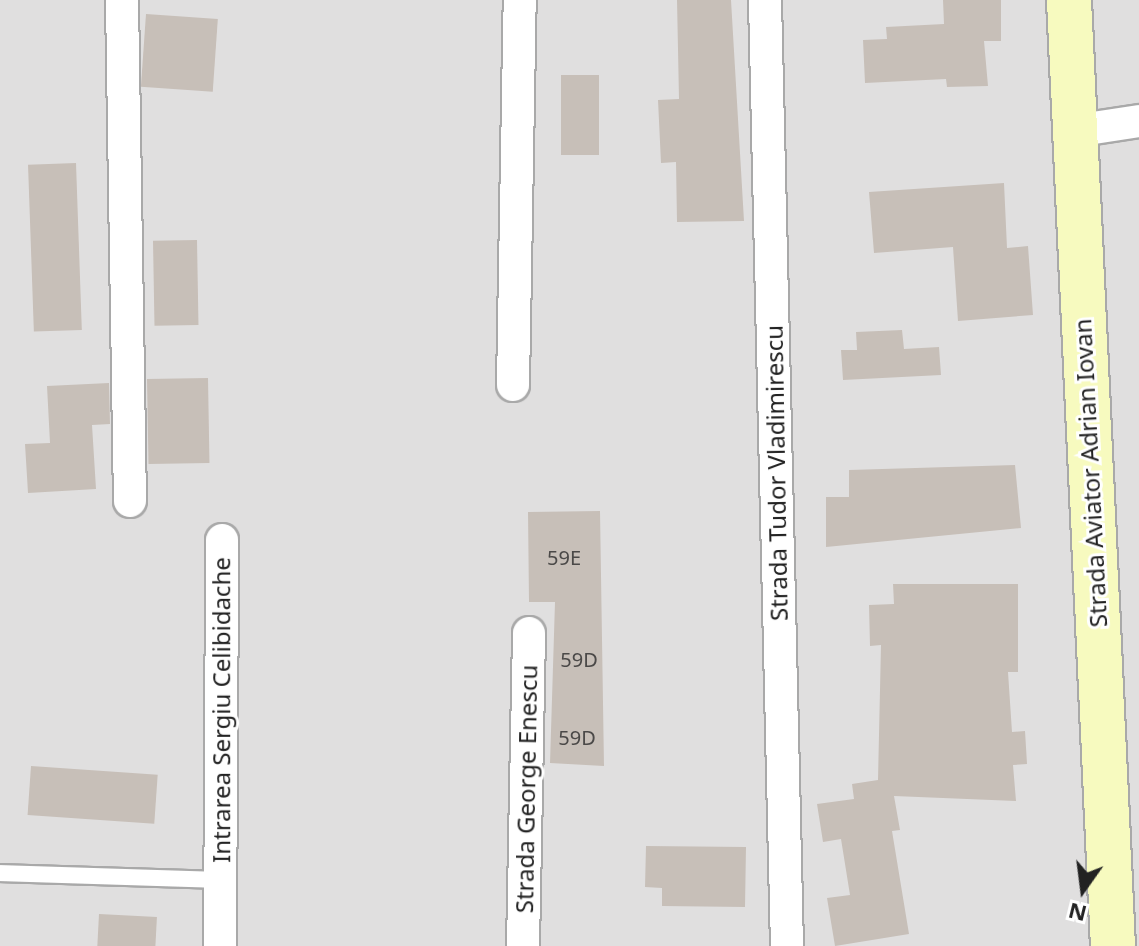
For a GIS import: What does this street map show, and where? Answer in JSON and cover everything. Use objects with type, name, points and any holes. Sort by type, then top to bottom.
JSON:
[{"type":"street","points":[[122,0],[130,501]]},
{"type":"street","points":[[513,385],[520,0]]},
{"type":"street","name":"Strada Tudor Vladimirescu","points":[[765,0],[787,946]]},
{"type":"street","name":"Strada Aviator Adrian Iovan","points":[[1069,0],[1113,946]]},
{"type":"street","points":[[1074,131],[1139,121]]},
{"type":"street","name":"Intrarea Sergiu Celibidache","points":[[220,946],[222,540]]},
{"type":"street","name":"Strada George Enescu","points":[[523,946],[529,633]]},
{"type":"lane","name":"Intrarea Sergiu Celibidache","points":[[0,873],[221,880]]},
{"type":"shaded area","points":[[0,0],[1139,0],[1139,946],[0,946]]},
{"type":"building","points":[[677,0],[731,0],[744,221],[677,222],[676,162],[661,163],[658,100],[679,99]]},
{"type":"building","points":[[943,0],[1001,0],[1001,41],[984,41],[988,86],[947,87],[946,79],[865,83],[863,40],[887,39],[886,27],[944,24]]},
{"type":"building","points":[[146,14],[218,19],[213,92],[141,87]]},
{"type":"building","points":[[561,75],[599,75],[599,155],[561,155]]},
{"type":"building","points":[[76,163],[82,330],[34,332],[28,165]]},
{"type":"building","points":[[1004,183],[1007,248],[1028,246],[1033,315],[958,321],[953,247],[874,253],[869,192]]},
{"type":"building","points":[[197,240],[198,325],[154,326],[153,241]]},
{"type":"building","points":[[902,330],[904,349],[939,347],[941,375],[843,380],[841,350],[857,350],[856,332]]},
{"type":"building","points":[[208,378],[209,463],[148,464],[147,379]]},
{"type":"building","points":[[109,383],[110,424],[92,425],[96,489],[28,493],[25,444],[50,443],[47,386]]},
{"type":"building","points":[[1015,465],[1021,528],[826,547],[826,497],[849,497],[849,470]]},
{"type":"building","points":[[600,511],[604,766],[550,763],[555,602],[529,602],[528,512]]},
{"type":"building","points":[[893,584],[1018,584],[1018,672],[1008,672],[1012,732],[1025,731],[1027,764],[1013,765],[1016,801],[894,796],[900,830],[892,831],[909,934],[835,946],[827,898],[850,895],[841,839],[823,842],[817,804],[854,799],[852,784],[878,780],[881,645],[870,646],[869,605],[894,604]]},
{"type":"building","points":[[31,766],[158,775],[154,824],[28,815]]},
{"type":"building","points":[[646,846],[746,847],[745,907],[662,906],[662,888],[645,887]]},
{"type":"building","points":[[99,914],[157,917],[155,946],[97,946]]}]
